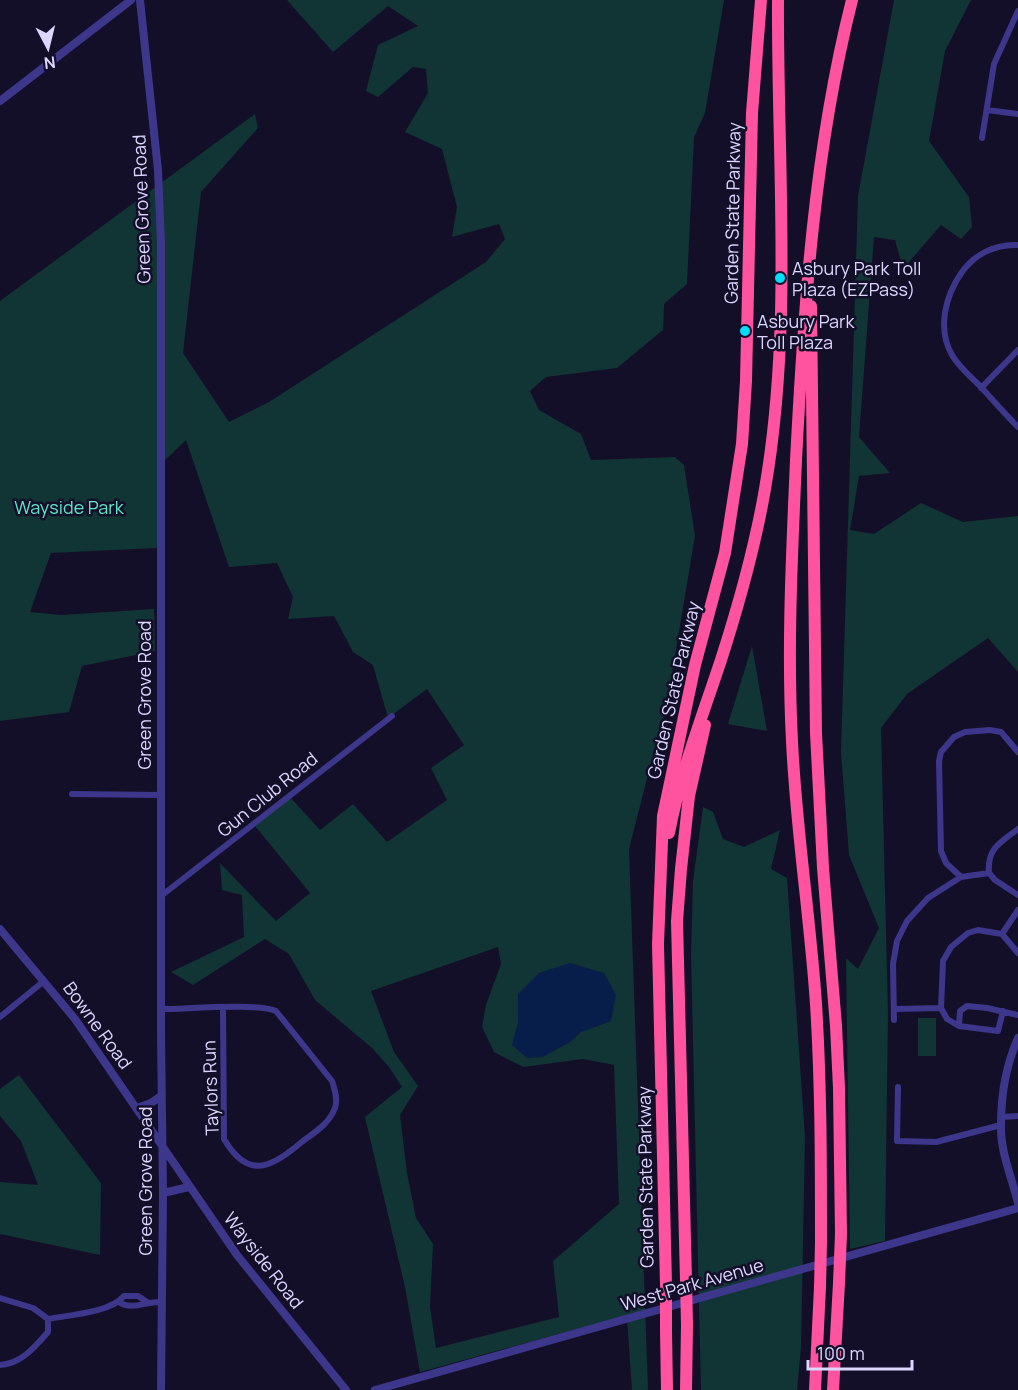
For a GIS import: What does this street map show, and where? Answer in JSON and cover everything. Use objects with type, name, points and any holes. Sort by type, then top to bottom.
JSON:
[{"type":"highway","name":"Garden State Parkway","points":[[667,1390],[658,944],[663,816],[695,665],[725,554],[742,444],[746,381],[752,113],[761,0]]},
{"type":"highway","points":[[662,870],[680,787],[696,730],[721,660],[759,519],[769,464],[777,395],[780,331],[778,0]]},
{"type":"highway","points":[[815,1390],[820,1287],[821,1146],[816,1015],[795,791],[789,656],[790,593],[802,327],[826,127],[852,0]]},
{"type":"highway","points":[[809,278],[812,326],[816,733],[823,868],[836,1026],[841,1234],[833,1390]]},
{"type":"highway","name":"Garden State Parkway","points":[[686,1390],[687,1325],[677,921],[689,796],[721,660]]},
{"type":"street","points":[[0,101],[131,0]]},
{"type":"street","name":"Green Grove Road","points":[[140,0],[160,209],[163,1193],[160,1390]]},
{"type":"street","points":[[982,138],[994,64],[1017,15]]},
{"type":"street","points":[[987,110],[1018,114]]},
{"type":"street","points":[[1018,245],[996,248],[974,258],[959,276],[947,304],[944,325],[948,345],[956,360],[1018,428]]},
{"type":"street","points":[[981,388],[1018,350]]},
{"type":"street","name":"Gun Club Road","points":[[161,896],[392,716]]},
{"type":"street","points":[[961,877],[946,863],[941,851],[939,761],[941,752],[960,733],[995,730],[1004,735],[1018,752]]},
{"type":"street","points":[[72,794],[161,795]]},
{"type":"street","points":[[1018,829],[1000,843],[990,855],[989,873],[995,880],[1018,895]]},
{"type":"street","points":[[894,1020],[893,964],[900,934],[917,908],[928,898],[961,877],[989,873]]},
{"type":"street","points":[[1002,934],[1018,910]]},
{"type":"street","name":"Bowne Road","points":[[0,928],[75,1019],[162,1146]]},
{"type":"street","points":[[1003,1011],[998,1031],[959,1026],[947,1019],[941,1008],[943,961],[948,949],[973,931],[978,930],[1002,934],[1018,953]]},
{"type":"street","points":[[0,1017],[45,981]]},
{"type":"street","points":[[959,1026],[960,1011],[963,1007],[987,1008],[1018,1015]]},
{"type":"street","name":"Taylors Run","points":[[161,1009],[223,1008],[269,1008],[276,1011],[332,1081],[336,1106],[327,1123],[279,1160],[269,1164],[250,1165],[241,1160],[224,1139],[223,1008]]},
{"type":"street","points":[[894,1009],[941,1008]]},
{"type":"street","points":[[1018,1038],[1006,1074],[1001,1121],[1005,1156],[1018,1203]]},
{"type":"street","points":[[898,1087],[897,1141],[936,1142],[1018,1116]]},
{"type":"street","points":[[137,1108],[146,1106],[161,1096]]},
{"type":"street","name":"Wayside Road","points":[[162,1146],[237,1255],[346,1390]]},
{"type":"street","points":[[163,1193],[189,1187]]},
{"type":"street","name":"West Park Avenue","points":[[375,1390],[1018,1208]]},
{"type":"street","points":[[0,1298],[33,1308],[48,1319],[105,1308],[119,1302],[124,1296],[138,1296],[147,1302],[161,1302]]},
{"type":"street","points":[[0,1365],[18,1361],[36,1346],[48,1332],[48,1319]]},
{"type":"green space","name":"Wayside Park","points":[[287,0],[724,0],[705,113],[694,137],[687,284],[664,304],[663,330],[617,368],[546,377],[530,391],[539,410],[581,434],[591,460],[675,457],[684,465],[695,536],[668,697],[629,849],[648,1390],[632,1390],[627,1318],[577,1329],[420,1372],[405,1287],[365,1117],[402,1087],[389,1067],[372,1048],[315,1000],[289,954],[265,939],[193,985],[171,972],[244,937],[242,895],[222,890],[220,863],[276,921],[310,893],[255,826],[290,797],[320,830],[353,804],[387,842],[447,800],[431,768],[464,745],[427,689],[388,718],[373,665],[353,652],[334,616],[288,619],[293,597],[277,563],[229,567],[186,440],[162,463],[157,485],[157,548],[51,553],[30,612],[61,615],[154,609],[155,651],[82,666],[69,712],[0,721],[0,301],[255,114],[258,128],[201,192],[183,353],[229,422],[269,402],[486,262],[505,239],[499,224],[452,237],[457,207],[442,149],[405,132],[428,93],[426,69],[413,67],[378,97],[366,91],[378,45],[418,26],[388,6],[333,52]],"holes":[[[498,947],[501,964],[486,1005],[482,1027],[494,1052],[523,1067],[583,1059],[614,1065],[619,1204],[553,1261],[559,1317],[436,1348],[430,1307],[433,1244],[416,1218],[407,1173],[400,1115],[418,1086],[394,1052],[371,991]]]},
{"type":"green space","points":[[894,0],[971,0],[945,51],[929,141],[969,197],[972,227],[961,239],[941,225],[903,269],[895,240],[874,237],[859,437],[890,473],[859,476],[850,530],[874,534],[921,503],[963,522],[1018,516],[1018,672],[988,638],[907,694],[881,728],[888,1013],[885,1241],[850,1249],[846,958],[858,969],[879,928],[849,855],[841,752],[858,196]]},
{"type":"green space","points":[[752,646],[767,731],[728,724]]},
{"type":"green space","points":[[703,807],[713,812],[723,839],[744,847],[780,830],[771,869],[787,878],[805,1137],[801,1348],[797,1390],[701,1390],[691,954],[693,881]]},
{"type":"green space","points":[[918,1018],[936,1018],[936,1056],[918,1056]]},
{"type":"green space","points":[[19,1075],[101,1183],[100,1255],[0,1234],[0,1182],[38,1185],[21,1141],[0,1116],[0,1089]]},
{"type":"water","points":[[570,963],[604,973],[616,995],[611,1021],[581,1032],[570,1042],[543,1057],[527,1058],[512,1045],[518,1022],[518,994],[539,973]]},
{"type":"place","name":"Asbury Park Toll Plaza (EZPass)","points":[[780,278]]},
{"type":"place","name":"Asbury Park Toll Plaza","points":[[745,331]]}]
